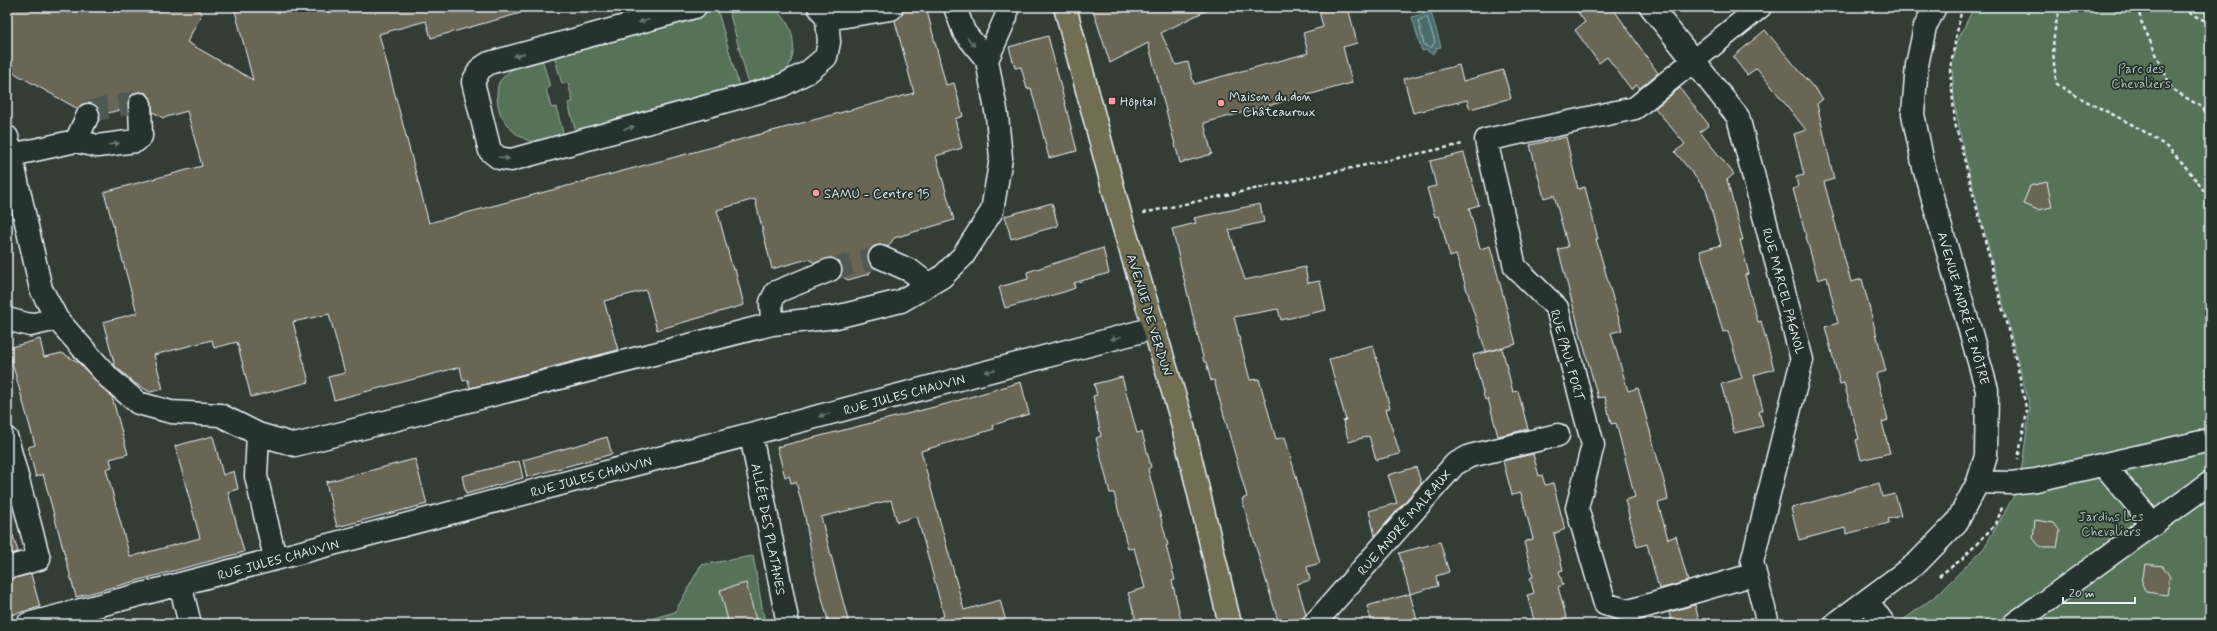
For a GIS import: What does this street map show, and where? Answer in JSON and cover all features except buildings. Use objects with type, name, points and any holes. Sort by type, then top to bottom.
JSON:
[{"type":"main road","name":"AVENUE DE VERDUN","points":[[1065,7],[1121,218],[1181,418],[1230,624]]},
{"type":"street","points":[[695,7],[489,63],[484,66],[480,69],[472,82],[490,151],[499,158],[511,160],[781,86],[808,72],[826,57],[829,42],[823,13],[891,9]]},
{"type":"street","points":[[140,104],[141,136],[136,141],[97,146],[76,141],[8,149],[41,289],[57,319],[109,378],[138,403],[171,412],[220,415],[258,434],[295,445],[772,324],[836,318],[901,301],[942,277],[963,256],[992,211],[1001,158],[997,116],[988,60],[964,32],[955,7]]},
{"type":"street","points":[[988,60],[1006,17],[1007,7]]},
{"type":"street","name":"RUE MARCEL PAGNOL","points":[[1651,7],[1738,118],[1802,360],[1752,562],[1768,624]]},
{"type":"street","points":[[1486,140],[1635,108],[1760,7]]},
{"type":"street","name":"AVENUE ANDRÉ LE NÔTRE","points":[[1835,624],[1918,562],[1957,522],[1978,482],[1986,456],[1987,390],[1924,168],[1913,114],[1917,65],[1925,27],[1935,7]]},
{"type":"street","points":[[76,141],[88,115]]},
{"type":"street","name":"RUE PAUL FORT","points":[[1486,140],[1515,267],[1557,308],[1593,445],[1577,508],[1605,604],[1629,611],[1755,574]]},
{"type":"street","points":[[880,257],[911,271],[929,285]]},
{"type":"street","points":[[772,324],[771,302],[776,292],[830,270]]},
{"type":"street","points":[[7,319],[30,325],[57,319]]},
{"type":"street","name":"RUE JULES CHAUVIN","points":[[28,624],[92,616],[180,584],[275,558],[1154,328]]},
{"type":"street","points":[[258,434],[256,476],[275,558]]},
{"type":"street","name":"ALLÉE DES PLATANES","points":[[750,434],[788,624]]},
{"type":"street","name":"RUE ANDRÉ MALRAUX","points":[[1314,624],[1455,464],[1470,456],[1558,435]]},
{"type":"street","points":[[7,439],[39,559],[7,568]]},
{"type":"street","points":[[1978,482],[2010,483],[2036,480],[2210,440]]},
{"type":"street","points":[[2104,465],[2153,524]]},
{"type":"street","points":[[2014,624],[2210,483]]},
{"type":"street","points":[[180,584],[190,624]]},
{"type":"street","points":[[1867,600],[1884,624]]},
{"type":"path","points":[[2062,7],[2057,17],[2052,49],[2057,84],[2070,93],[2119,118],[2169,150],[2210,199]]},
{"type":"path","points":[[2138,7],[2141,21],[2172,89],[2203,108],[2210,122]]},
{"type":"path","points":[[2184,7],[2190,14],[2210,23]]},
{"type":"path","points":[[1121,218],[1486,140]]},
{"type":"path","points":[[1808,624],[1814,618]]},
{"type":"green space","points":[[764,6],[777,11],[784,18],[792,36],[793,47],[789,66],[783,74],[772,81],[750,89],[728,7]]},
{"type":"green space","name":"Jardins Les Chevaliers","points":[[1974,7],[2210,7],[2210,624],[1898,624],[1938,594],[1984,548],[2019,487],[2030,408],[1963,149],[1954,99],[1952,65],[1957,42]]},
{"type":"green space","points":[[717,8],[741,93],[578,140],[568,103],[573,102],[568,83],[562,84],[554,55]]},
{"type":"green space","points":[[541,55],[550,87],[546,89],[551,108],[556,107],[565,140],[549,144],[530,141],[515,133],[504,121],[500,113],[497,99],[498,86],[504,76],[529,59]]},
{"type":"green space","points":[[753,556],[765,624],[633,624],[675,612],[701,565]]},
{"type":"water","points":[[1431,12],[1441,47],[1436,48],[1436,51],[1432,54],[1426,50],[1422,51],[1412,17]]},
{"type":"tunnel","points":[[88,115],[91,111],[132,103],[140,104]]},
{"type":"tunnel","points":[[830,270],[880,257]]},
{"type":"place","name":"Hôpital","points":[[1112,101]]},
{"type":"place","name":"Maison du don – Châteauroux","points":[[1221,103]]},
{"type":"place","name":"SAMU - Centre 15","points":[[816,193]]},
{"type":"park label","name":"Parc des Chevaliers","points":[[2141,76]]}]
